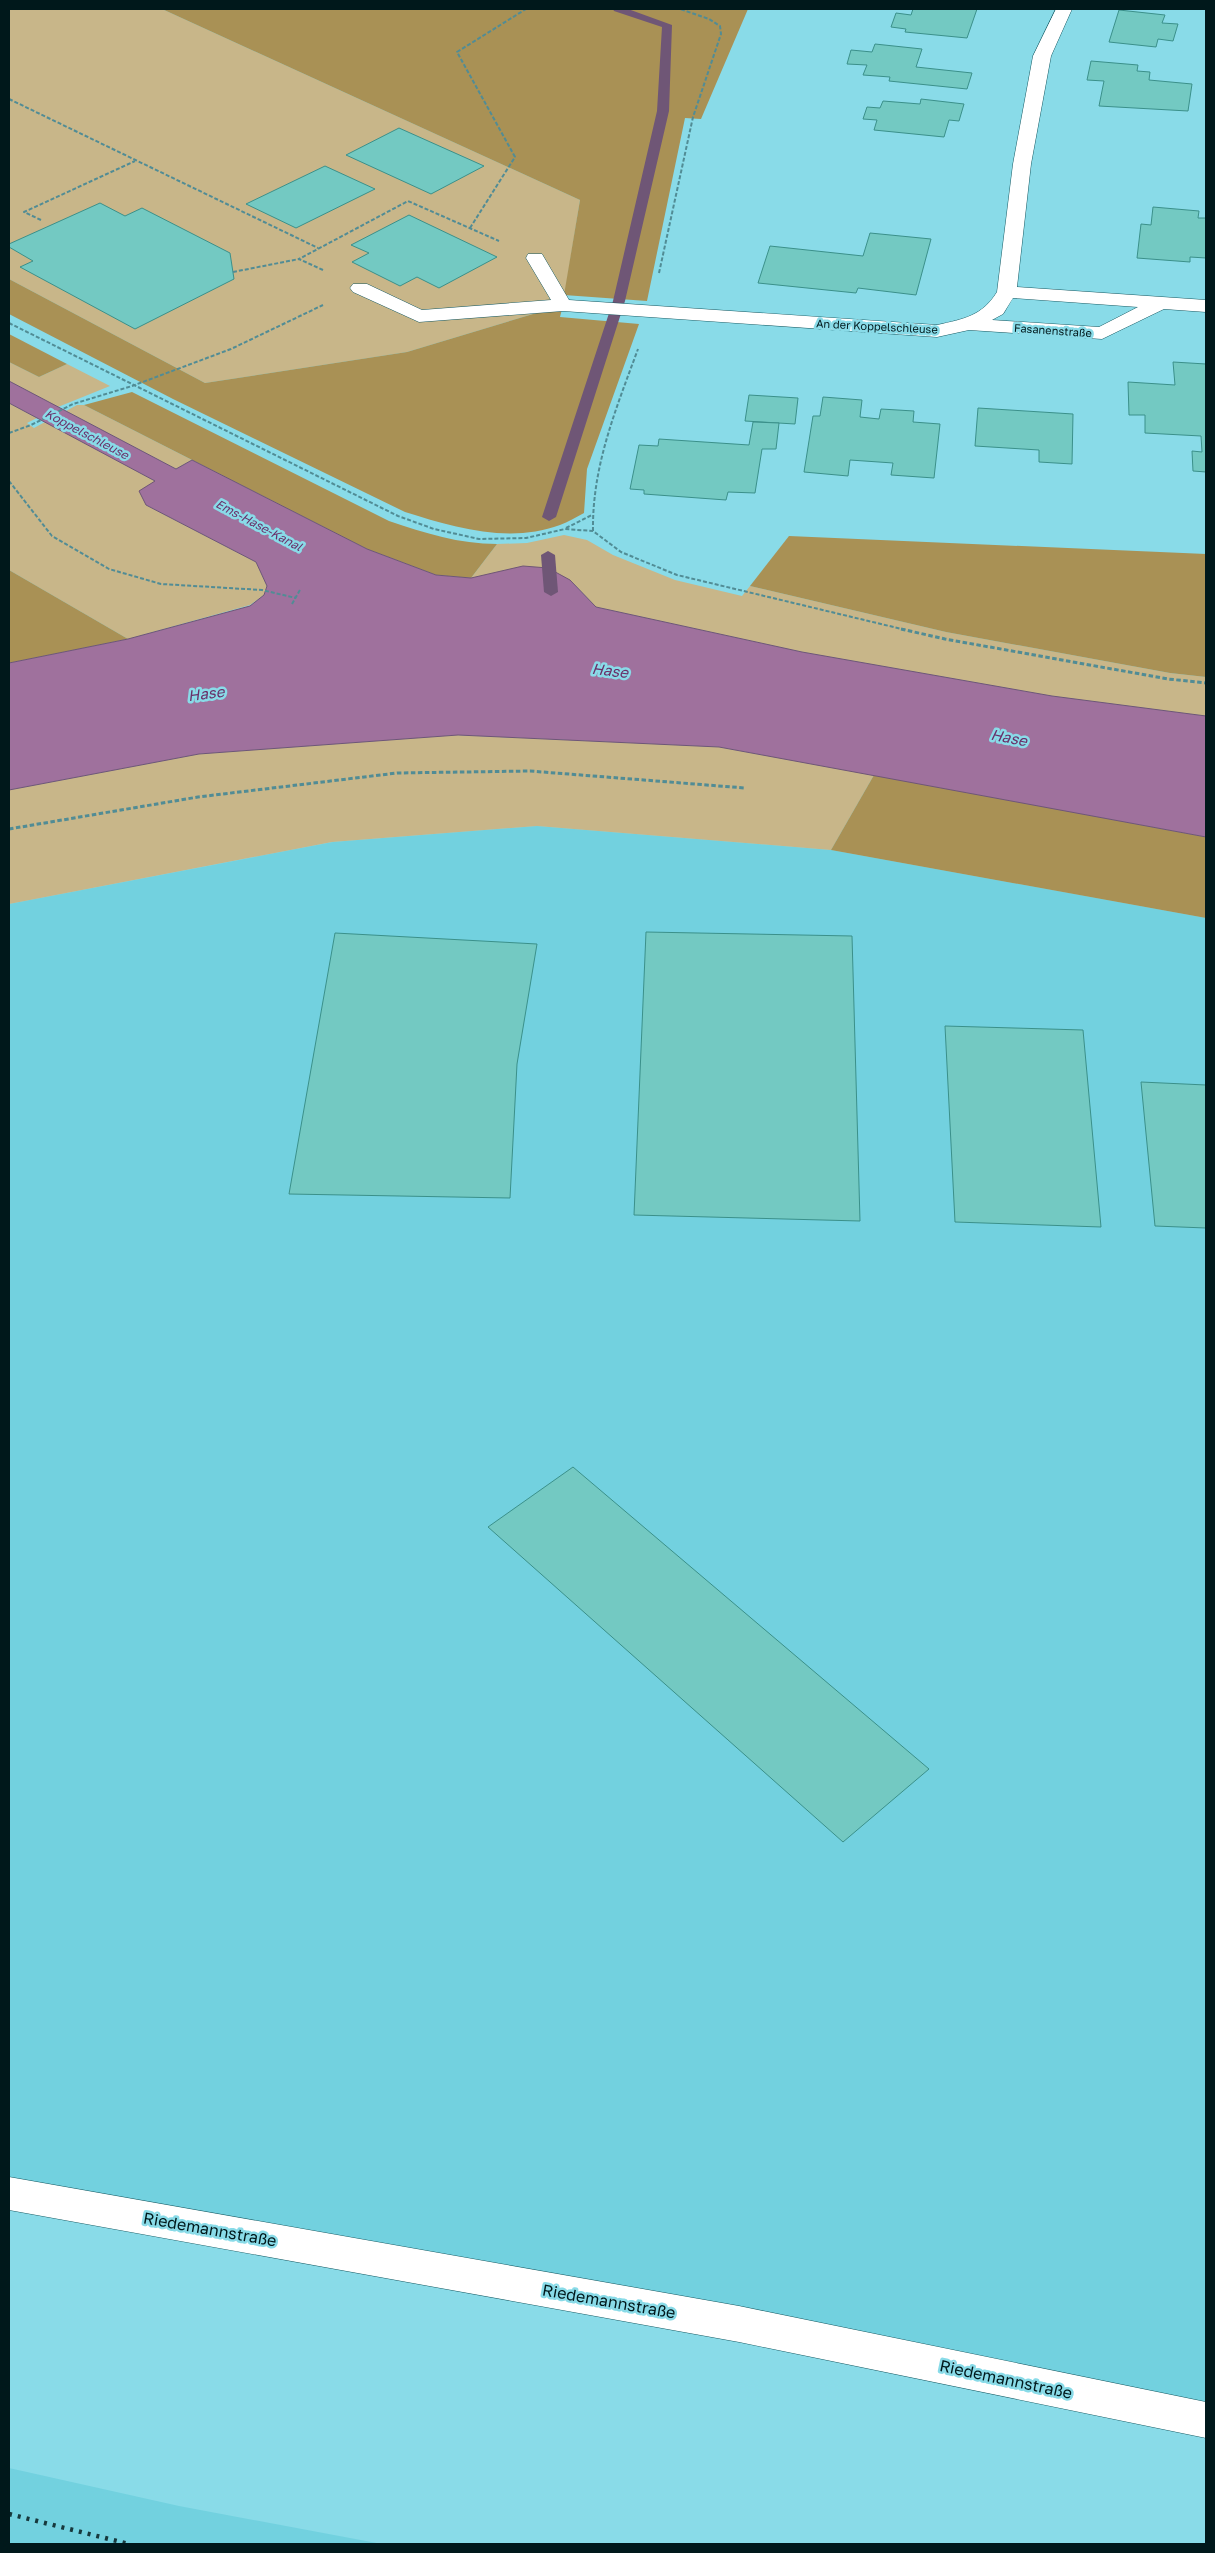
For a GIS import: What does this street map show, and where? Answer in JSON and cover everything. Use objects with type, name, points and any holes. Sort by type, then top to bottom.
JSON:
[{"type":"street","name":"An der Koppelschleuse","points":[[360,288],[419,316],[563,305],[937,331],[969,324],[996,310],[1007,292],[1022,164],[1042,56],[1064,9]]},
{"type":"street","points":[[535,258],[563,305]]},
{"type":"street","points":[[1007,292],[1206,306]]},
{"type":"street","name":"Fasanenstraße","points":[[969,324],[1102,333],[1160,303]]},
{"type":"street","name":"Riedemannstraße","points":[[9,2193],[739,2324],[1206,2420]]},
{"type":"path","points":[[470,228],[515,157],[457,52],[526,9]]},
{"type":"path","points":[[593,531],[592,515],[596,470],[643,312],[693,117],[721,34],[720,26],[714,22],[680,9]]},
{"type":"path","points":[[9,99],[318,248]]},
{"type":"path","points":[[41,220],[24,212],[136,161]]},
{"type":"path","points":[[233,272],[299,259],[408,201],[535,258]]},
{"type":"path","points":[[299,259],[360,288]]},
{"type":"path","points":[[9,433],[31,425],[73,404],[132,386],[232,349],[360,288]]},
{"type":"path","points":[[9,324],[398,516],[434,529],[478,539],[526,538],[565,529],[592,515]]},
{"type":"path","points":[[9,481],[52,536],[109,569],[161,584],[262,590],[296,598]]},
{"type":"path","points":[[565,529],[593,531],[621,552],[677,575],[945,639],[1168,680],[1206,683]]},
{"type":"path","points":[[292,604],[300,590]]},
{"type":"path","points":[[9,829],[198,797],[397,773],[530,771],[745,788]]},
{"type":"shaded area","points":[[9,9],[162,9],[580,200],[563,305],[407,352],[205,383],[9,279]]},
{"type":"shaded area","points":[[162,9],[748,9],[701,119],[685,118],[647,301],[564,295],[580,200]]},
{"type":"shaded area","points":[[9,279],[205,383],[407,352],[563,305],[560,317],[639,324],[587,469],[584,513],[560,525],[541,531],[501,533],[462,528],[405,512],[173,399],[9,314]]},
{"type":"shaded area","points":[[9,334],[67,364],[39,377],[9,362]]},
{"type":"shaded area","points":[[9,362],[39,377],[67,364],[110,386],[58,407],[9,381]]},
{"type":"shaded area","points":[[132,392],[389,521],[429,534],[456,540],[497,544],[471,578],[436,575],[367,549],[84,405]]},
{"type":"shaded area","points":[[9,403],[37,418],[27,423],[34,428],[45,422],[155,481],[146,505],[256,562],[267,586],[264,595],[250,605],[128,639],[9,570]]},
{"type":"shaded area","points":[[77,405],[84,405],[192,460],[176,469],[66,411]]},
{"type":"shaded area","points":[[564,535],[587,540],[613,555],[675,580],[742,596],[750,586],[946,632],[1170,673],[1206,677],[1206,716],[1052,696],[802,652],[596,607],[570,580],[471,578],[497,544],[527,543]]},
{"type":"shaded area","points":[[789,536],[1206,554],[1206,677],[1170,673],[946,632],[750,586]]},
{"type":"shaded area","points":[[9,570],[128,639],[9,663]]},
{"type":"shaded area","points":[[457,735],[719,747],[874,775],[831,850],[537,826],[332,842],[9,904],[9,790],[199,754]]},
{"type":"shaded area","points":[[874,775],[1206,837],[1206,918],[831,850]]},
{"type":"shaded area","points":[[537,826],[831,850],[1206,918],[1206,2420],[739,2324],[9,2193],[9,904],[333,842]]},
{"type":"shaded area","points":[[9,2468],[179,2506],[382,2544],[9,2544]]},
{"type":"water","points":[[9,381],[176,469],[192,460],[367,549],[436,575],[471,578],[523,566],[548,568],[570,580],[596,607],[802,652],[1052,696],[1206,716],[1206,837],[719,747],[458,735],[199,754],[9,790],[9,663],[128,639],[250,606],[264,595],[267,586],[256,562],[146,505],[139,491],[155,481],[9,403]]},
{"type":"building","points":[[913,9],[977,9],[967,38],[905,32],[906,29],[891,27],[896,13],[911,15]]},
{"type":"building","points":[[1119,10],[1165,15],[1162,23],[1178,24],[1173,41],[1158,39],[1156,47],[1109,42]]},
{"type":"building","points":[[875,44],[922,49],[916,67],[972,73],[967,89],[889,81],[890,77],[863,75],[867,65],[847,64],[851,50],[872,52]]},
{"type":"building","points":[[1091,61],[1138,65],[1137,71],[1150,72],[1149,80],[1192,84],[1188,111],[1099,106],[1104,81],[1087,80]]},
{"type":"building","points":[[921,99],[964,104],[959,121],[949,120],[944,137],[874,130],[877,120],[863,119],[867,107],[880,108],[883,101],[920,104]]},
{"type":"building","points":[[399,128],[484,166],[431,194],[346,155]]},
{"type":"building","points":[[325,166],[375,189],[296,228],[246,204]]},
{"type":"building","points":[[100,203],[125,216],[142,208],[230,253],[234,279],[135,329],[20,267],[33,261],[9,247],[9,244]]},
{"type":"building","points":[[1153,207],[1199,211],[1198,218],[1206,218],[1206,258],[1190,257],[1190,262],[1137,258],[1141,224],[1151,225]]},
{"type":"building","points":[[409,215],[497,257],[439,288],[417,277],[400,286],[352,262],[369,253],[351,245]]},
{"type":"building","points":[[870,233],[931,239],[916,295],[858,288],[856,293],[758,283],[770,246],[863,256]]},
{"type":"building","points":[[1173,362],[1206,364],[1206,472],[1193,471],[1192,451],[1202,452],[1201,436],[1145,433],[1145,415],[1129,415],[1128,382],[1175,385]]},
{"type":"building","points":[[749,395],[798,398],[795,424],[745,421]]},
{"type":"building","points":[[823,397],[862,400],[860,417],[879,419],[881,409],[914,411],[913,422],[940,424],[934,478],[891,475],[893,463],[850,460],[848,476],[804,472],[813,416],[820,416]]},
{"type":"building","points":[[978,408],[1073,414],[1072,464],[1039,462],[1039,450],[975,446]]},
{"type":"building","points":[[753,422],[779,423],[776,449],[762,449],[755,493],[728,492],[726,500],[644,494],[644,490],[630,489],[639,445],[658,446],[659,439],[749,445]]},
{"type":"building","points":[[646,932],[852,936],[860,1221],[634,1215]]},
{"type":"building","points":[[335,933],[537,944],[517,1064],[510,1198],[289,1194]]},
{"type":"building","points":[[945,1026],[1083,1030],[1101,1227],[955,1222]]},
{"type":"building","points":[[1141,1082],[1206,1085],[1206,1228],[1155,1226]]},
{"type":"building","points":[[573,1467],[929,1769],[843,1842],[488,1527]]},
{"type":"waterway","points":[[549,517],[619,301],[663,111],[667,25],[618,9]]},
{"type":"waterway","points":[[548,555],[551,592]]},
{"type":"railway","points":[[9,2514],[129,2544]]},
{"type":"water label","name":"Koppelschleuse","points":[[87,434]]},
{"type":"water label","name":"Ems-Hase-Kanal","points":[[259,525]]},
{"type":"water label","name":"Hase","points":[[610,670]]},
{"type":"water label","name":"Hase","points":[[206,693]]},
{"type":"water label","name":"Hase","points":[[1009,737]]}]
